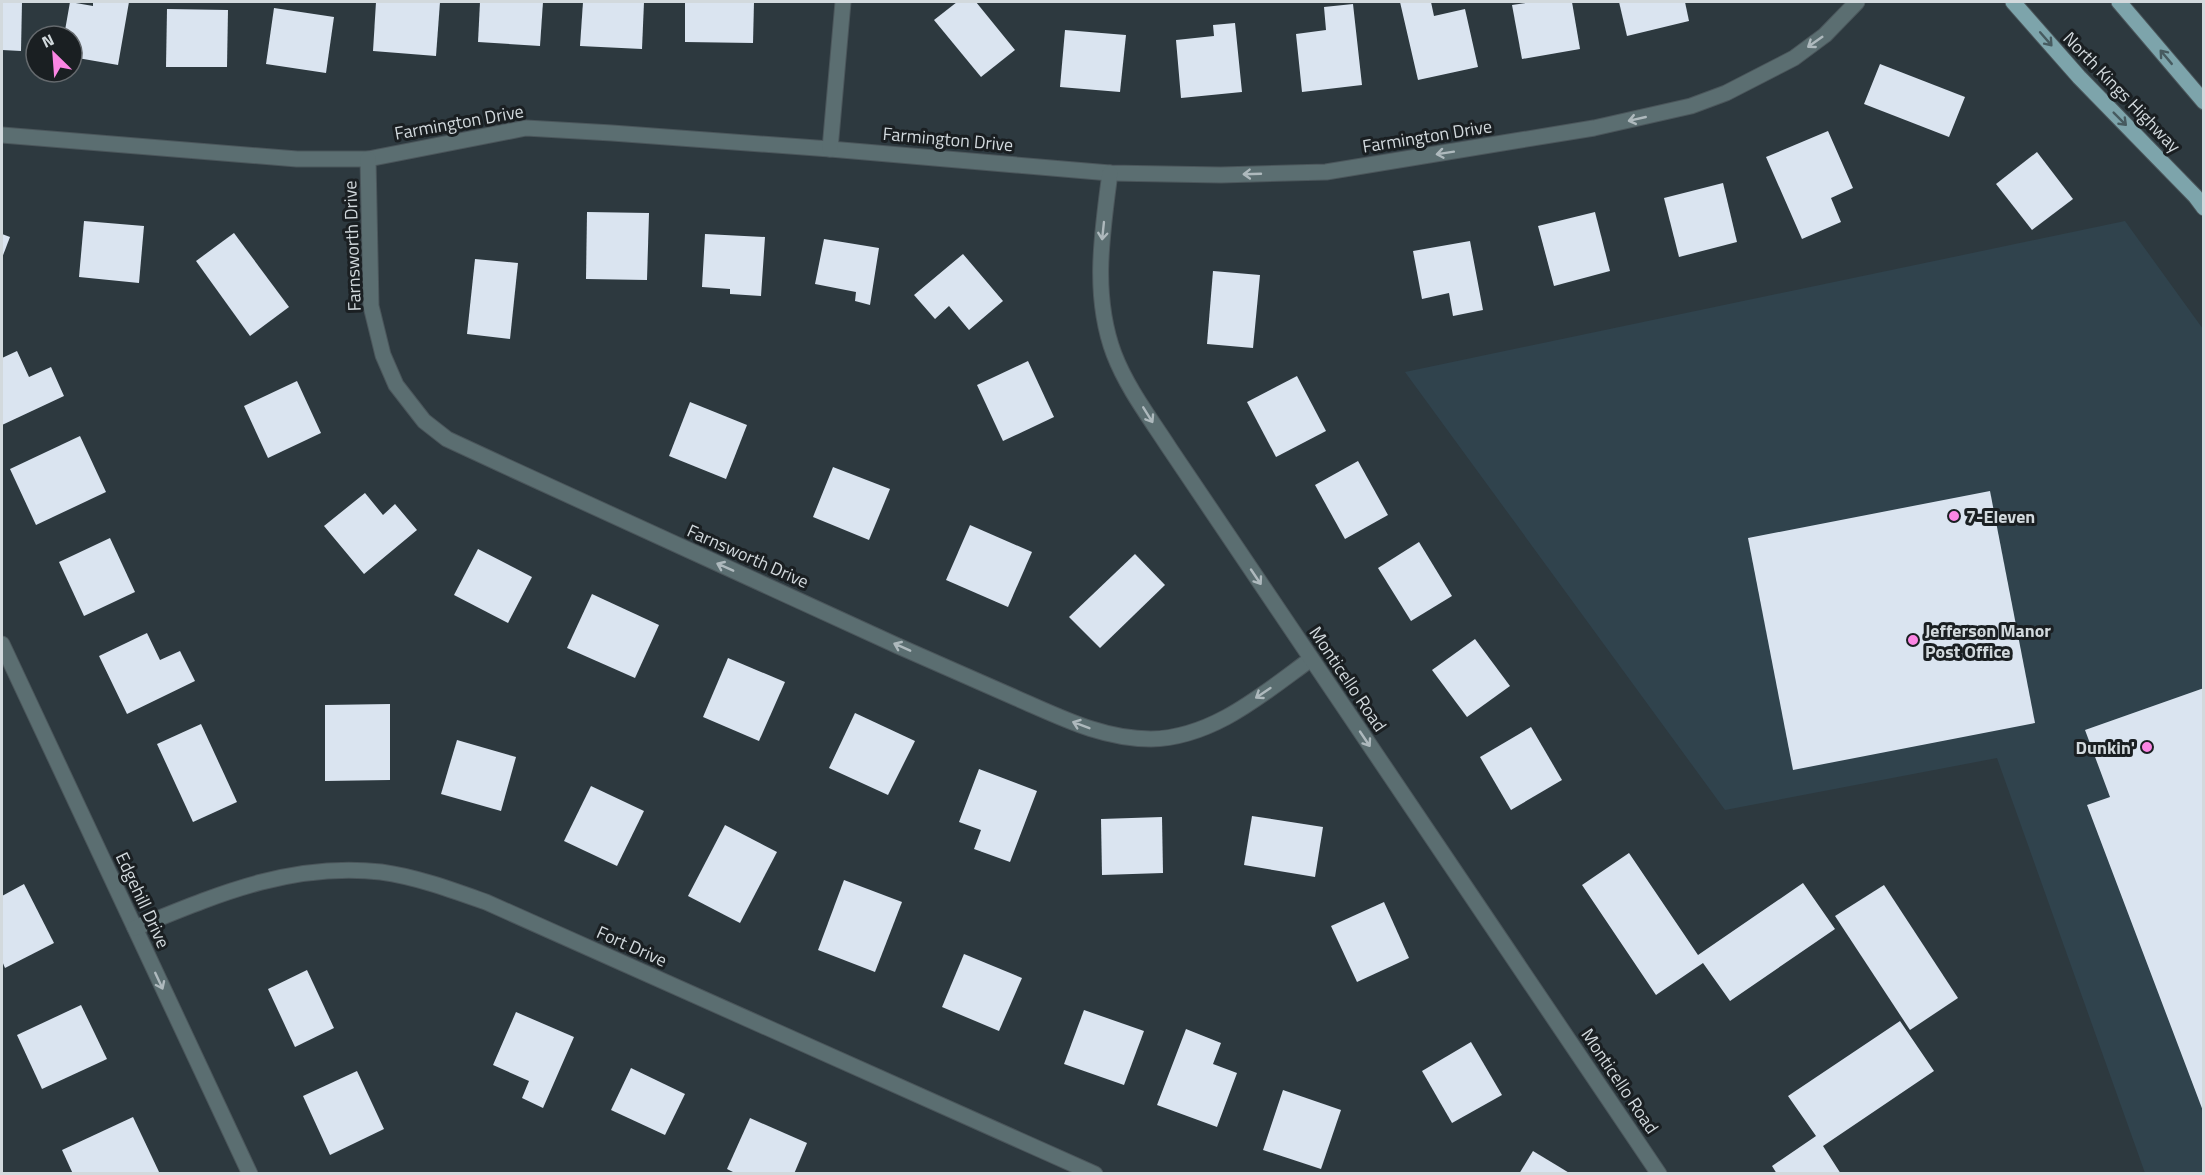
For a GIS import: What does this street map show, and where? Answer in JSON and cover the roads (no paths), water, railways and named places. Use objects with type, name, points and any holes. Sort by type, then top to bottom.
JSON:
[{"type":"main road","name":"North Kings Highway","points":[[2013,2],[2079,78],[2195,196],[2204,208]]},
{"type":"main road","points":[[2119,2],[2204,102]]},
{"type":"street","points":[[830,149],[843,2]]},
{"type":"street","name":"Farmington Drive","points":[[2,135],[297,159],[368,159],[526,128],[830,149],[1110,173],[1221,175],[1326,172],[1594,128],[1691,106],[1726,93],[1794,58],[1825,36],[1857,2]]},
{"type":"street","name":"Farnsworth Drive","points":[[368,159],[371,306],[383,355],[396,385],[424,421],[447,439],[949,669],[1085,728],[1112,735],[1153,739],[1176,736],[1209,725],[1236,712],[1311,659]]},
{"type":"street","name":"Monticello Road","points":[[1110,173],[1101,246],[1100,284],[1104,320],[1114,355],[1129,384],[1311,659],[1659,1173]]},
{"type":"street","name":"Edgehill Drive","points":[[2,644],[249,1173]]},
{"type":"street","name":"Fort Drive","points":[[135,928],[228,890],[265,880],[321,871],[381,872],[436,884],[486,902],[1095,1173]]},
{"type":"place","name":"7-Eleven","points":[[1954,516]]},
{"type":"place","name":"Jefferson Manor Post Office","points":[[1913,640]]},
{"type":"place","name":"Dunkin'","points":[[2147,747]]}]
